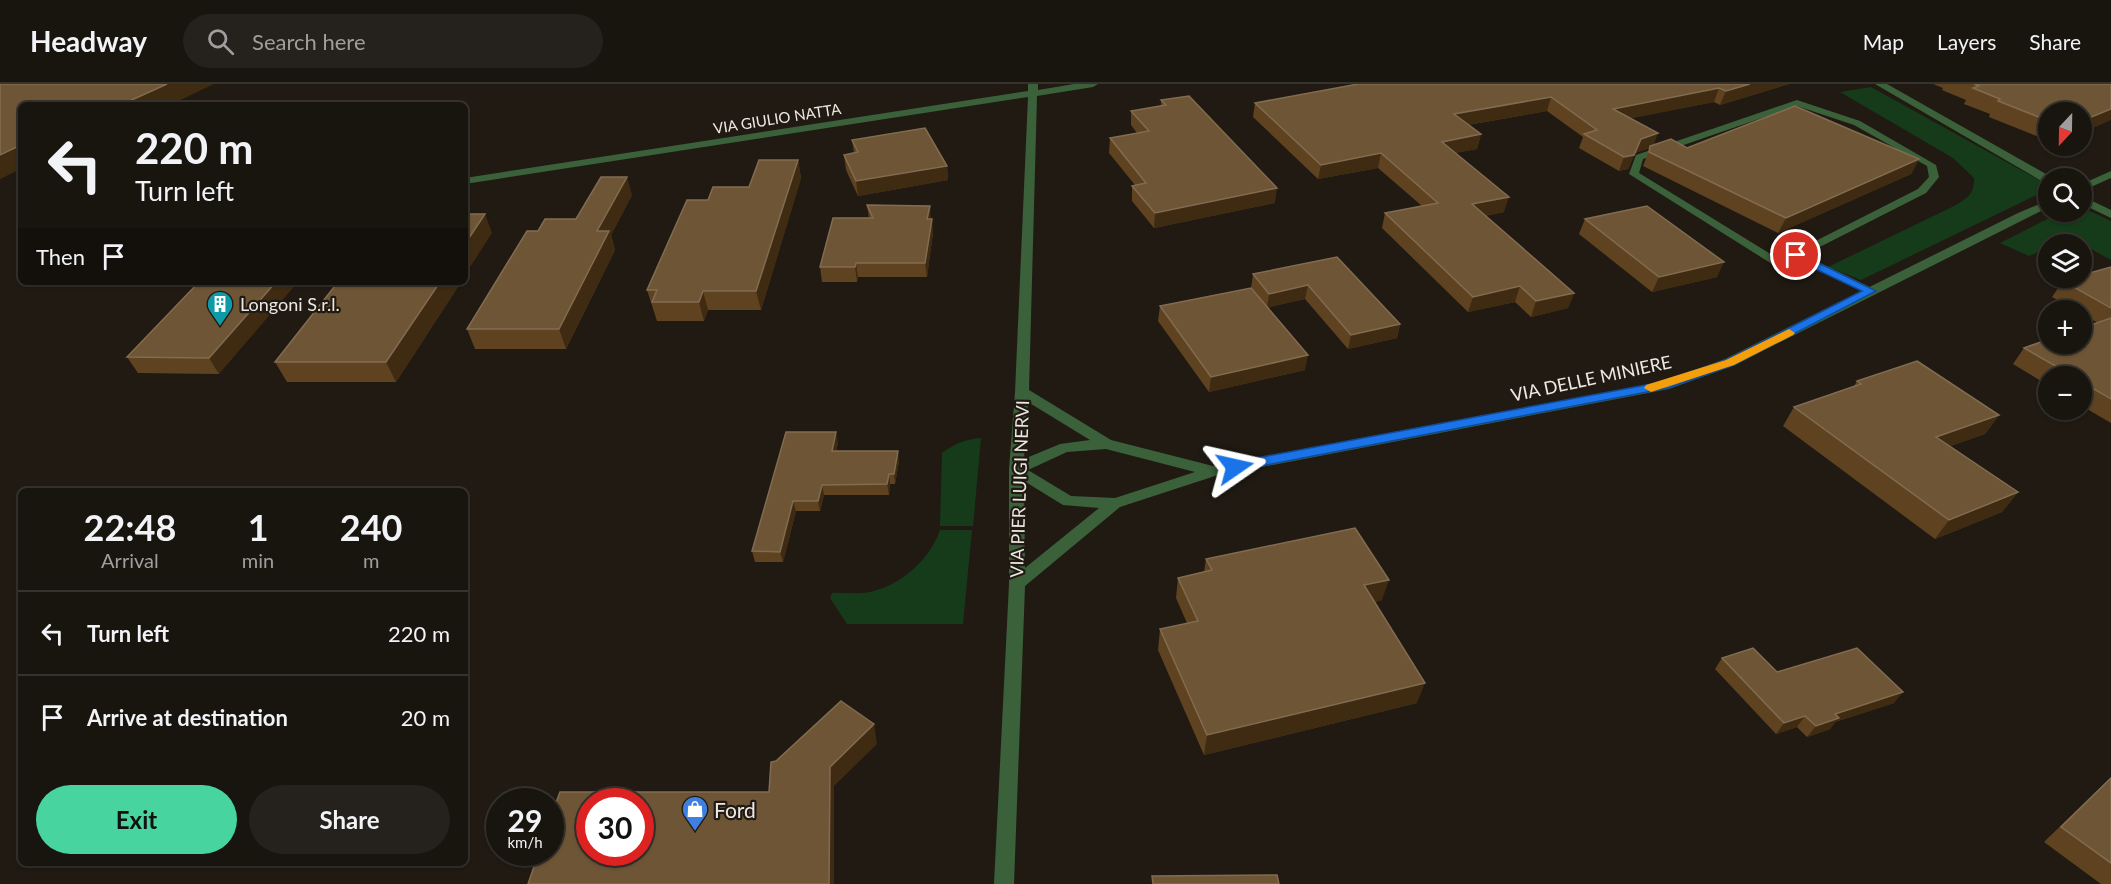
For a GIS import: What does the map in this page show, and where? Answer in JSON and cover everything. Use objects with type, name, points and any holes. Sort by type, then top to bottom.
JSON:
[{"type":"street","name":"VIA GIULIO NATTA","points":[[468,181],[1032,89],[1093,84]]},
{"type":"street","points":[[1880,84],[2038,175]]},
{"type":"street","name":"VIA PIER LUIGI NERVI","points":[[1004,884],[1017,584],[1016,469],[1022,392],[1032,89]]},
{"type":"street","points":[[2092,183],[2111,174]]},
{"type":"street","points":[[2092,205],[2111,215]]},
{"type":"street","name":"VIA DELLE MINIERE","points":[[1016,469],[1068,501],[1115,503],[1213,471],[1664,386],[1730,362],[2038,208]]},
{"type":"street","name":"VIA DELLE MINIERE","points":[[1022,392],[1106,444],[1213,471]]},
{"type":"street","name":"VIA DELLE MINIERE","points":[[1016,469],[1065,447],[1106,444]]},
{"type":"street","name":"VIA DELLE MINIERE","points":[[1017,584],[1115,503]]},
{"type":"lane","points":[[1796,255],[1922,191],[1934,177],[1930,165],[1857,123],[1832,112],[1797,103],[1639,157],[1634,174],[1776,262],[1796,255],[1870,291]]},
{"type":"green space","points":[[1871,87],[2038,179],[2038,194],[1861,280],[1828,267],[1952,207],[1971,193],[1974,178],[1953,158],[1840,92]]},
{"type":"green space","points":[[2092,212],[2111,221],[2111,260],[2092,250],[2092,234],[2038,234],[2038,252],[2029,256],[2000,243],[2041,222],[2092,222]]},
{"type":"green space","points":[[981,438],[973,526],[940,526],[942,453],[960,442]]},
{"type":"green space","points":[[940,530],[972,530],[963,624],[847,624],[830,598],[832,593],[869,592],[895,582],[905,576],[930,551]]},
{"type":"building","points":[[0,84],[167,84],[127,102],[18,102],[18,146],[0,155]]},
{"type":"building","points":[[1358,84],[1750,84],[1726,91],[1719,88],[1613,109],[1658,133],[1641,139],[1634,155],[1624,157],[1584,134],[1597,130],[1551,97],[1454,114],[1481,134],[1442,142],[1509,197],[1472,204],[1574,293],[1536,301],[1520,286],[1473,297],[1385,213],[1438,203],[1381,153],[1321,165],[1255,103]]},
{"type":"building","points":[[1974,84],[2111,84],[2111,109],[2092,117],[2092,102],[2038,102],[2038,117],[1973,88],[1979,86]]},
{"type":"building","points":[[1189,96],[1277,188],[1155,213],[1132,186],[1146,183],[1110,138],[1149,131],[1131,111],[1166,105],[1161,100]]},
{"type":"building","points":[[1795,106],[1919,159],[1786,218],[1649,152],[1650,146],[1671,139],[1687,148]]},
{"type":"building","points":[[925,128],[947,166],[856,181],[844,155],[858,152],[852,140]]},
{"type":"building","points":[[759,160],[798,160],[756,291],[703,291],[699,302],[652,302],[657,290],[647,290],[687,200],[708,200],[713,187],[749,187]]},
{"type":"building","points":[[601,177],[627,177],[597,231],[609,231],[559,329],[467,329],[527,231],[538,231],[545,219],[576,219]]},
{"type":"building","points":[[867,205],[930,206],[927,219],[932,219],[925,263],[856,263],[855,267],[820,267],[833,218],[873,218]]},
{"type":"building","points":[[1647,206],[1724,262],[1659,277],[1585,219]]},
{"type":"building","points":[[468,214],[485,214],[468,240]]},
{"type":"building","points":[[1337,257],[1400,324],[1351,335],[1308,285],[1269,294],[1253,274]]},
{"type":"building","points":[[2111,267],[2111,308],[2075,288],[2092,288],[2092,272]]},
{"type":"building","points":[[196,285],[273,285],[209,358],[127,357]]},
{"type":"building","points":[[336,285],[438,285],[386,362],[275,362]]},
{"type":"building","points":[[1251,288],[1308,355],[1211,377],[1160,306]]},
{"type":"building","points":[[2111,318],[2111,399],[2092,388],[2092,366],[2056,366],[2024,348],[2038,343],[2038,354],[2092,354],[2092,325]]},
{"type":"building","points":[[1917,361],[1999,415],[1936,437],[2018,492],[1949,520],[1794,407],[1861,384],[1857,381]]},
{"type":"building","points":[[786,432],[836,432],[832,451],[898,451],[894,474],[889,474],[887,484],[822,485],[818,501],[793,501],[780,552],[752,551]]},
{"type":"building","points":[[1355,528],[1389,580],[1364,585],[1425,683],[1207,735],[1160,629],[1198,621],[1178,578],[1212,570],[1206,559]]},
{"type":"building","points":[[1753,648],[1777,672],[1857,648],[1903,692],[1835,714],[1839,718],[1816,726],[1805,716],[1784,723],[1722,658]]},
{"type":"building","points":[[841,701],[874,724],[830,767],[829,884],[528,884],[534,866],[564,866],[564,792],[576,792],[576,866],[654,866],[654,792],[769,792],[771,762],[776,761]]},
{"type":"building","points":[[2111,778],[2111,863],[2061,827]]},
{"type":"building","points":[[1277,875],[1279,884],[1153,884],[1152,876]]},
{"type":"slow traffic","points":[[1651,388],[1664,386],[1730,362],[1789,333]]},
{"type":"place","name":"Longoni S.r.l.","points":[[220,327]]},
{"type":"place","name":"Ford","points":[[695,832]]},
{"type":"route","points":[[1235,467],[1664,386],[1730,362],[1870,291],[1796,255]]}]
